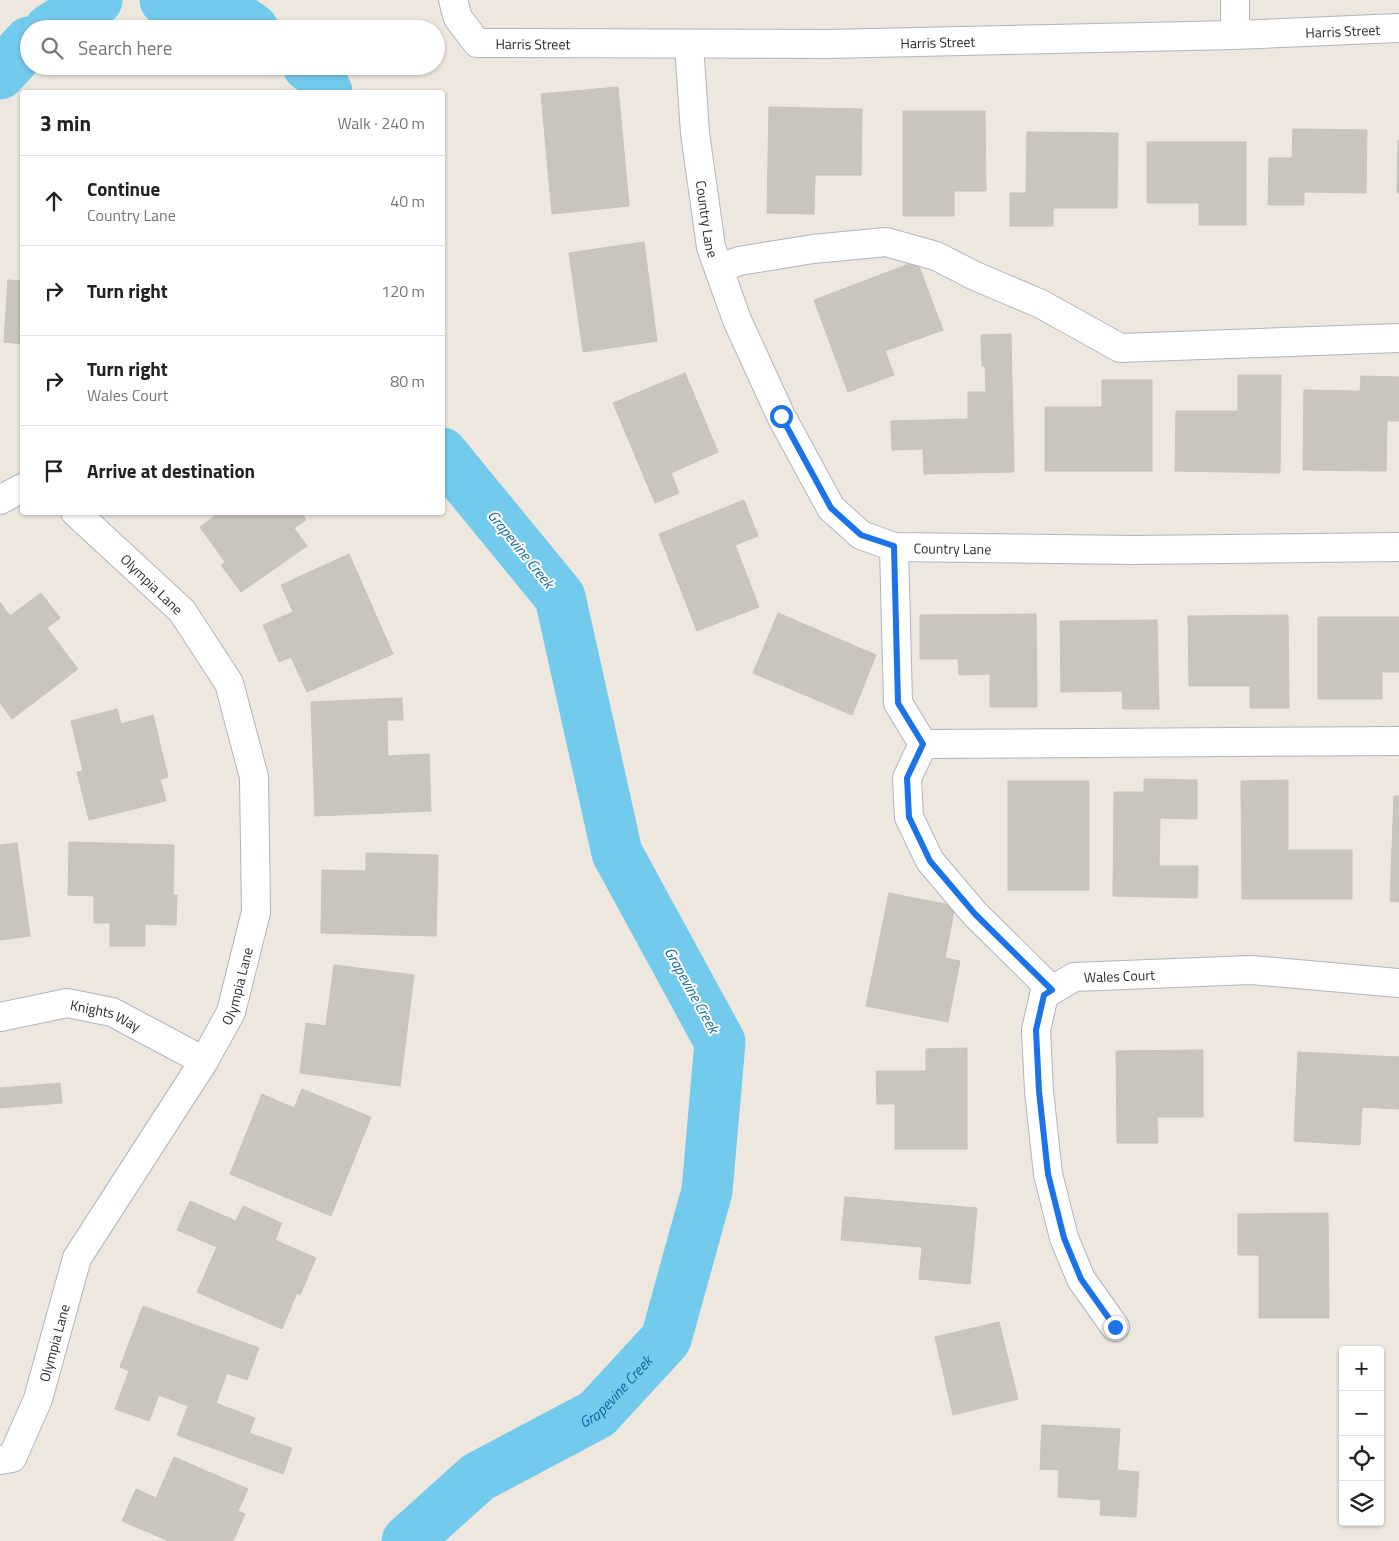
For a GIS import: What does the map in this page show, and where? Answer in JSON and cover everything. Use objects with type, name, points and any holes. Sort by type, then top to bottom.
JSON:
[{"type":"street","name":"Harris Street","points":[[453,0],[458,18],[477,43],[838,44],[1235,35],[1399,28]]},
{"type":"street","points":[[1235,0],[1235,35]]},
{"type":"street","name":"Country Lane","points":[[689,44],[696,142],[711,247],[737,320],[777,407],[831,508],[861,535],[894,546],[1133,550],[1399,547]]},
{"type":"street","points":[[719,269],[739,261],[813,248],[886,242],[936,256],[975,276],[1042,304],[1120,348],[1399,338]]},
{"type":"street","points":[[0,500],[20,489]]},
{"type":"street","name":"Olympia Lane","points":[[0,1460],[12,1458],[38,1399],[77,1258],[204,1061],[231,1012],[256,912],[254,777],[230,683],[182,611],[78,515]]},
{"type":"street","points":[[894,546],[898,703],[923,744]]},
{"type":"street","points":[[923,744],[1399,741]]},
{"type":"street","points":[[923,744],[907,778],[909,817],[930,861],[975,914],[1052,990]]},
{"type":"street","name":"Wales Court","points":[[1115,1327],[1081,1279],[1064,1238],[1048,1174],[1039,1091],[1036,1030],[1044,995],[1074,977],[1251,970],[1399,982]]},
{"type":"street","name":"Knights Way","points":[[0,1017],[67,1003],[112,1012],[204,1061]]},
{"type":"building","points":[[618,87],[629,206],[552,214],[541,94]]},
{"type":"building","points":[[769,107],[862,109],[861,175],[815,175],[814,214],[767,213]]},
{"type":"building","points":[[903,111],[985,111],[986,191],[954,191],[954,216],[903,216]]},
{"type":"building","points":[[1293,129],[1367,130],[1366,193],[1304,192],[1304,205],[1268,205],[1269,158],[1292,158]]},
{"type":"building","points":[[1027,132],[1118,133],[1117,208],[1053,208],[1053,226],[1010,226],[1010,193],[1026,193]]},
{"type":"building","points":[[1398,140],[1399,193],[1397,193]]},
{"type":"building","points":[[1147,142],[1246,142],[1246,225],[1199,225],[1199,203],[1147,203]]},
{"type":"building","points":[[644,242],[657,341],[583,352],[569,253]]},
{"type":"building","points":[[917,261],[943,330],[885,351],[894,375],[848,392],[814,300]]},
{"type":"building","points":[[8,280],[20,281],[20,344],[4,342]]},
{"type":"building","points":[[1011,334],[1014,472],[924,474],[923,449],[892,450],[891,421],[968,419],[968,392],[986,392],[985,366],[982,366],[981,335]]},
{"type":"building","points":[[685,373],[718,452],[671,473],[679,493],[655,503],[613,403]]},
{"type":"building","points":[[1238,375],[1281,375],[1280,473],[1175,471],[1176,411],[1238,411]]},
{"type":"building","points":[[1361,376],[1399,377],[1399,421],[1387,421],[1386,471],[1303,470],[1304,390],[1360,391]]},
{"type":"building","points":[[1102,380],[1152,380],[1152,471],[1045,471],[1045,407],[1102,407]]},
{"type":"building","points":[[744,500],[758,536],[735,545],[759,607],[697,631],[659,534]]},
{"type":"building","points":[[216,515],[303,515],[306,520],[294,528],[307,546],[241,592],[221,565],[225,562],[200,527]]},
{"type":"building","points":[[349,554],[393,654],[307,692],[291,657],[279,662],[263,625],[293,612],[281,585]]},
{"type":"building","points":[[41,593],[60,618],[47,628],[78,669],[12,719],[0,703],[0,602],[10,616]]},
{"type":"building","points":[[778,613],[876,655],[852,715],[753,673]]},
{"type":"building","points":[[1036,614],[1037,707],[990,707],[990,674],[959,675],[958,659],[920,659],[920,615]]},
{"type":"building","points":[[1288,615],[1289,708],[1250,708],[1250,686],[1189,686],[1188,616]]},
{"type":"building","points":[[1318,617],[1399,617],[1399,672],[1382,672],[1382,699],[1318,699]]},
{"type":"building","points":[[1157,620],[1159,709],[1123,709],[1122,691],[1061,692],[1060,621]]},
{"type":"building","points":[[402,698],[403,720],[387,720],[388,756],[429,754],[431,811],[315,816],[311,702]]},
{"type":"building","points":[[117,709],[121,724],[153,715],[168,777],[160,779],[166,801],[89,820],[77,772],[83,771],[71,721]]},
{"type":"building","points":[[1144,779],[1197,780],[1197,819],[1160,818],[1159,866],[1198,866],[1197,898],[1113,896],[1114,792],[1144,792]]},
{"type":"building","points":[[1288,780],[1288,850],[1352,850],[1352,899],[1242,899],[1241,781]]},
{"type":"building","points":[[1008,781],[1089,781],[1089,890],[1008,890]]},
{"type":"building","points":[[1394,796],[1399,796],[1399,902],[1390,901]]},
{"type":"building","points":[[69,842],[174,845],[173,895],[177,895],[176,925],[145,924],[145,946],[110,946],[110,923],[94,923],[94,896],[68,895]]},
{"type":"building","points":[[17,843],[30,936],[0,940],[0,845]]},
{"type":"building","points":[[366,853],[438,855],[436,936],[321,933],[322,870],[366,871]]},
{"type":"building","points":[[889,893],[955,906],[945,958],[960,961],[948,1022],[866,1006]]},
{"type":"building","points":[[334,965],[414,975],[400,1086],[300,1073],[306,1023],[326,1026]]},
{"type":"building","points":[[967,1048],[967,1149],[895,1149],[895,1104],[877,1104],[876,1071],[926,1071],[926,1049]]},
{"type":"building","points":[[1203,1050],[1203,1117],[1157,1117],[1158,1143],[1117,1143],[1116,1051]]},
{"type":"building","points":[[1298,1052],[1399,1057],[1399,1109],[1362,1107],[1360,1145],[1294,1141]]},
{"type":"building","points":[[60,1083],[62,1103],[0,1108],[0,1088]]},
{"type":"building","points":[[302,1089],[371,1117],[331,1216],[230,1174],[262,1094],[294,1108]]},
{"type":"building","points":[[845,1197],[977,1208],[970,1284],[919,1279],[922,1247],[841,1240]]},
{"type":"building","points":[[190,1201],[236,1221],[243,1206],[282,1223],[275,1240],[316,1258],[300,1295],[297,1293],[282,1329],[197,1292],[217,1247],[177,1230]]},
{"type":"building","points":[[1328,1213],[1329,1318],[1259,1318],[1259,1255],[1238,1255],[1238,1214]]},
{"type":"building","points":[[143,1306],[259,1348],[247,1380],[227,1373],[216,1403],[255,1418],[249,1433],[292,1448],[283,1474],[177,1435],[188,1406],[159,1395],[149,1421],[115,1409],[129,1371],[120,1367]]},
{"type":"building","points":[[999,1322],[1018,1399],[953,1415],[935,1337]]},
{"type":"building","points":[[1042,1425],[1120,1429],[1117,1470],[1139,1472],[1136,1517],[1100,1515],[1101,1500],[1058,1497],[1059,1470],[1040,1469]]},
{"type":"building","points":[[174,1457],[248,1489],[238,1511],[245,1514],[233,1541],[169,1541],[122,1521],[136,1489],[156,1498]]},
{"type":"waterway","name":"Grapevine Creek","points":[[65,20],[97,0]]},
{"type":"waterway","name":"Grapevine Creek","points":[[165,0],[223,8],[240,20]]},
{"type":"waterway","name":"Grapevine Creek","points":[[0,74],[20,52]]},
{"type":"waterway","name":"Grapevine Creek","points":[[318,75],[326,90]]},
{"type":"waterway","name":"Grapevine Creek","points":[[407,1541],[478,1477],[597,1414],[666,1339],[707,1191],[720,1042],[617,853],[560,597],[445,457]]},
{"type":"route","points":[[781,416],[831,508],[861,535],[894,546],[898,703],[923,744],[907,778],[909,817],[930,861],[975,914],[1052,990],[1044,995],[1036,1030],[1039,1091],[1048,1174],[1064,1238],[1081,1279],[1115,1327]]}]
